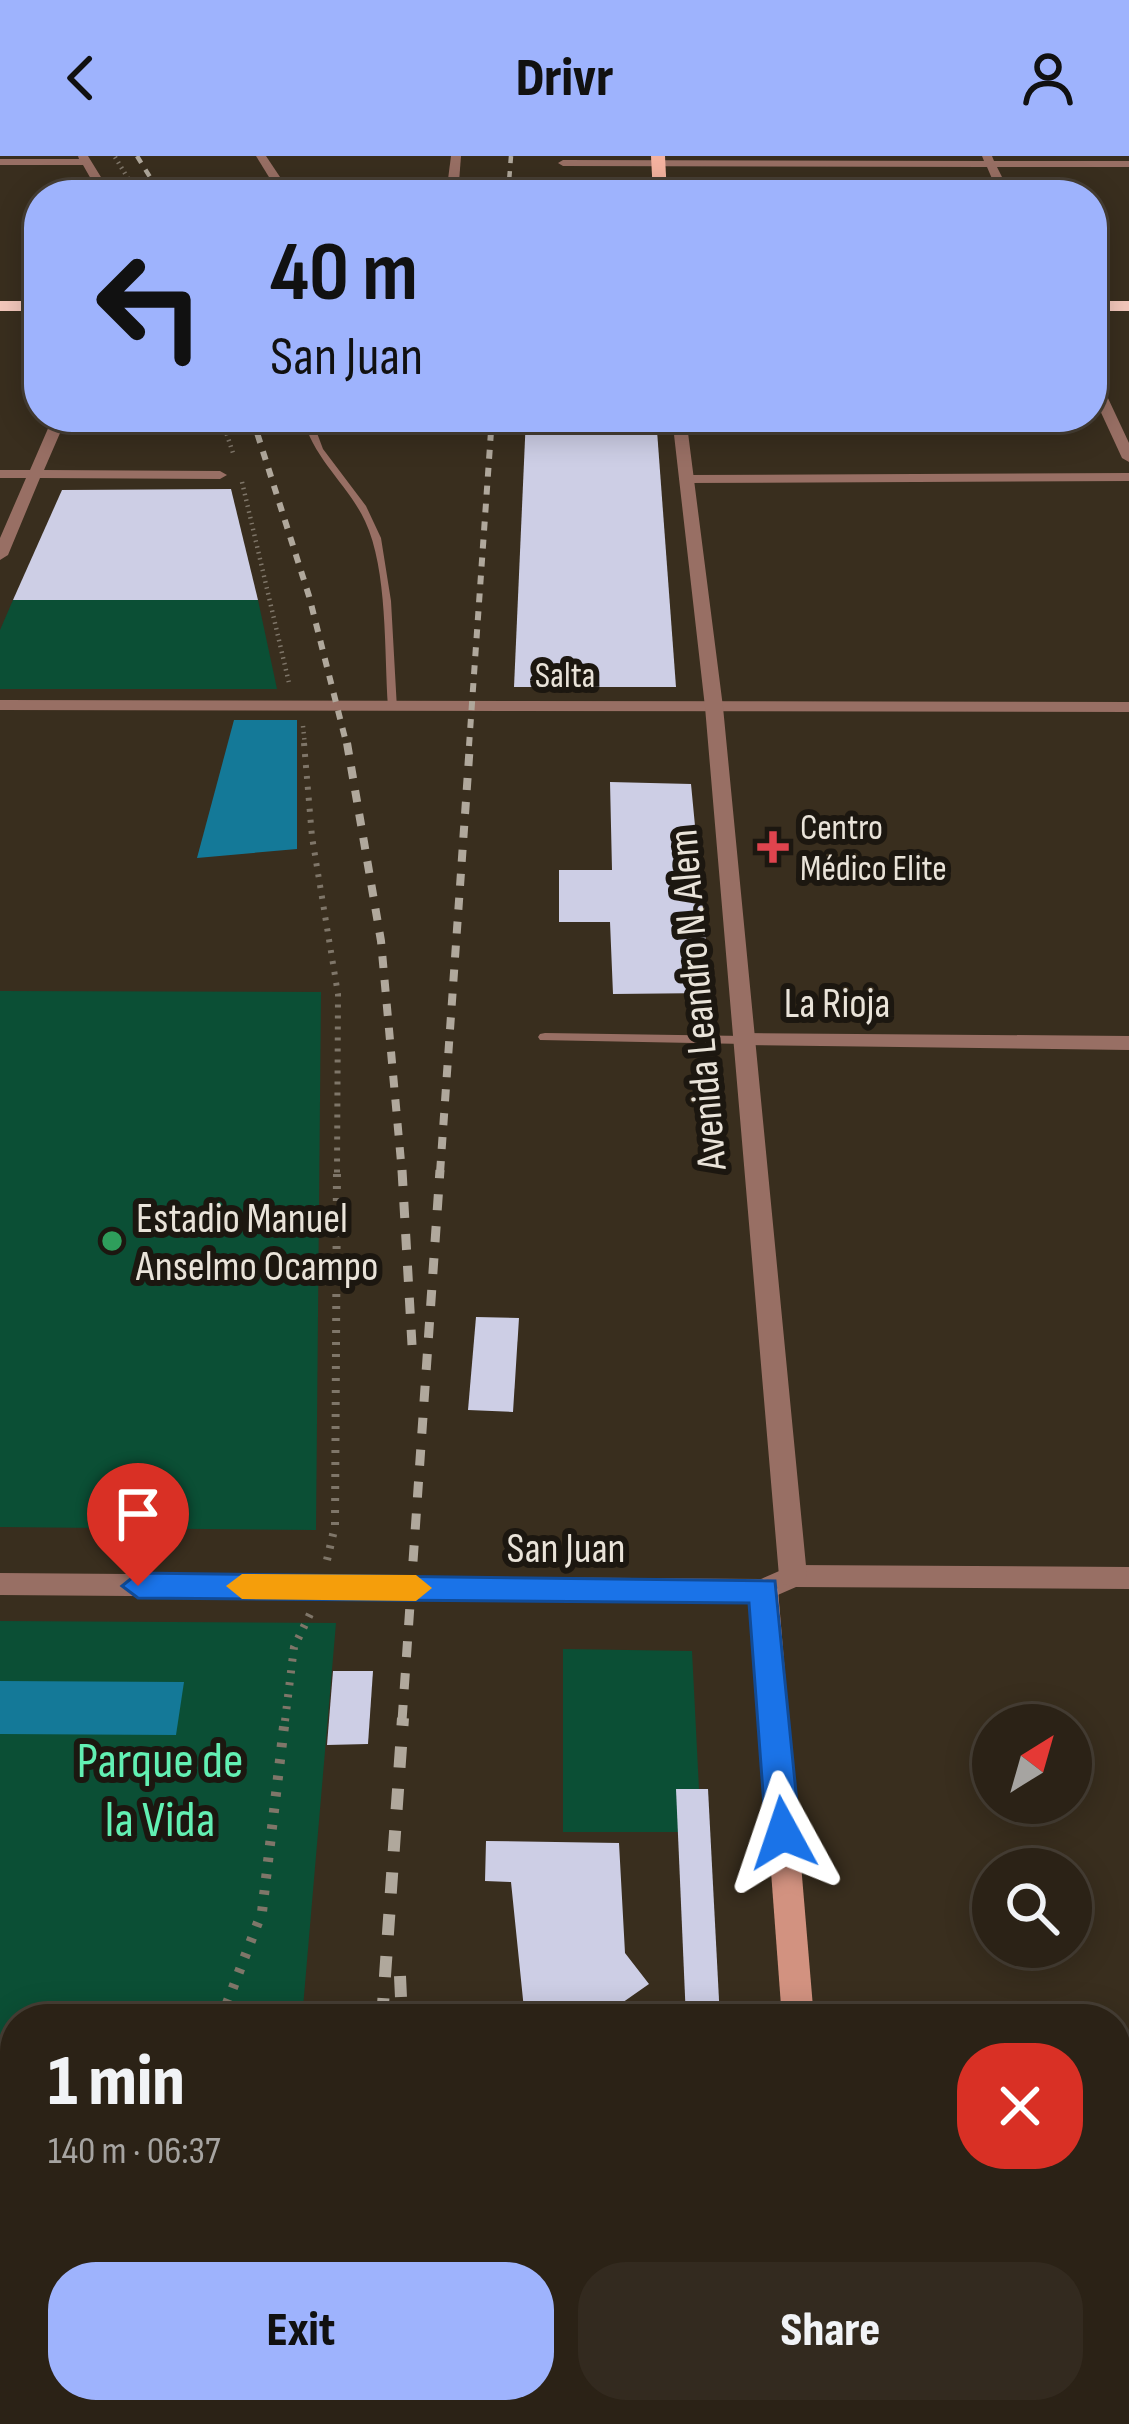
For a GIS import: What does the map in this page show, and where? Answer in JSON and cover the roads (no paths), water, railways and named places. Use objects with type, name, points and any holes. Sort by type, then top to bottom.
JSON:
[{"type":"main road","points":[[764,1590],[797,2004]]},
{"type":"street","points":[[0,162],[85,159]]},
{"type":"street","points":[[563,163],[988,160],[1129,164]]},
{"type":"street","points":[[1107,411],[1129,458]]},
{"type":"street","points":[[0,555],[53,432]]},
{"type":"street","name":"Avenida Leandro N. Alem","points":[[681,432],[714,707],[793,1576]]},
{"type":"street","points":[[0,474],[220,475]]},
{"type":"street","points":[[686,479],[1129,477]]},
{"type":"street","name":"Salta","points":[[0,706],[1129,707]]},
{"type":"street","name":"La Rioja","points":[[745,1040],[1129,1043]]},
{"type":"street","name":"San Juan","points":[[0,1584],[764,1590],[793,1576],[1129,1578]]},
{"type":"lane","points":[[311,432],[315,444],[362,503],[376,538],[393,707]]},
{"type":"lane","name":"La Rioja","points":[[545,1037],[745,1040]]},
{"type":"water","points":[[234,720],[297,720],[297,849],[197,858]]},
{"type":"water","points":[[0,1681],[184,1682],[176,1735],[0,1734]]},
{"type":"railway","points":[[137,156],[152,180]]},
{"type":"railway","points":[[509,180],[511,156]]},
{"type":"railway","points":[[257,432],[309,596],[347,746]]},
{"type":"railway","points":[[469,746],[491,432]]},
{"type":"railway","points":[[347,743],[381,941],[402,1173]]},
{"type":"railway","points":[[440,1173],[470,743]]},
{"type":"railway","points":[[402,1170],[412,1345]]},
{"type":"railway","points":[[402,1721],[440,1170]]},
{"type":"railway","points":[[383,2004],[403,1718]]},
{"type":"railway","points":[[400,1976],[401,2004]]},
{"type":"place","name":"Centro Médico Elite","points":[[773,847]]},
{"type":"place","name":"Estadio Manuel Anselmo Ocampo","points":[[112,1241]]},
{"type":"park label","name":"Parque de la Vida","points":[[160,1788]]}]
